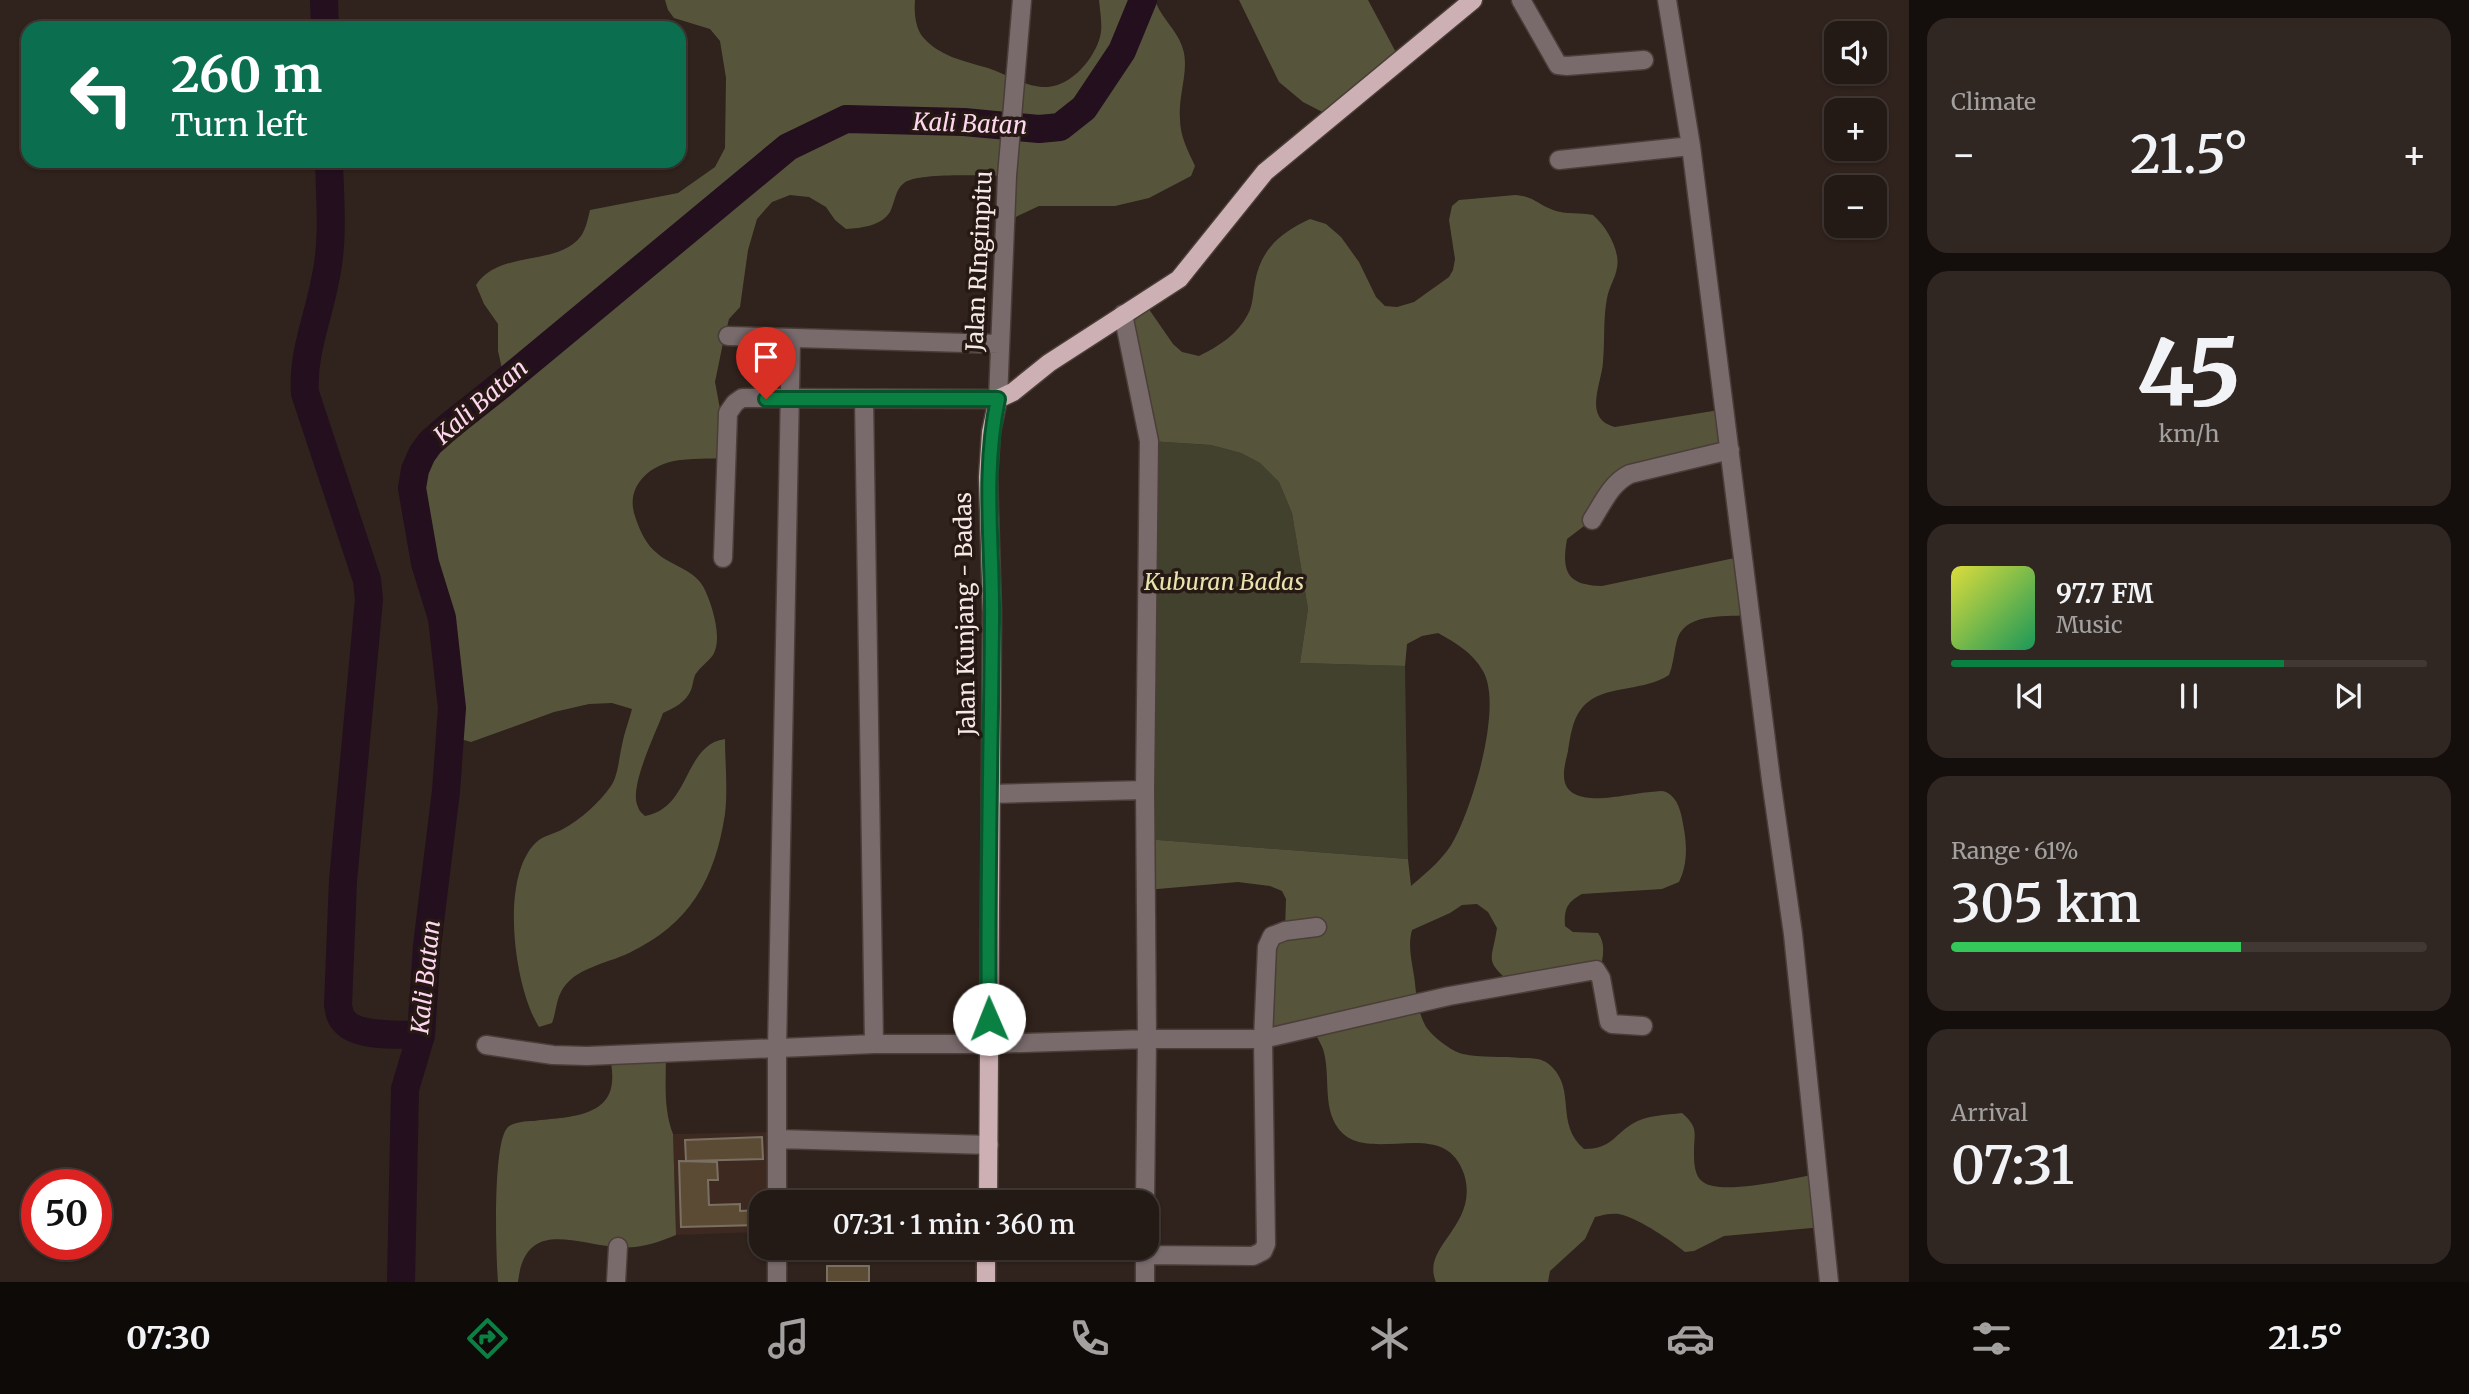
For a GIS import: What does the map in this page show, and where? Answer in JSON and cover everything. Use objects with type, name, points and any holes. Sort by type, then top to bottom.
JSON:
[{"type":"main road","points":[[998,399],[1013,392],[1034,374],[1179,279],[1265,172],[1473,0]]},
{"type":"main road","name":"Jalan Kunjang - Badas","points":[[988,1190],[992,613],[988,477],[991,432],[998,399]]},
{"type":"main road","points":[[986,1260],[986,1282]]},
{"type":"street","name":"Jalan RInginpitu","points":[[998,399],[1007,176],[1021,0]]},
{"type":"street","points":[[1521,0],[1558,65],[1644,60]]},
{"type":"street","points":[[1667,0],[1691,146],[1793,934],[1829,1282]]},
{"type":"street","points":[[1559,160],[1691,146]]},
{"type":"street","points":[[1123,314],[1149,441],[1145,790],[1145,1190]]},
{"type":"street","points":[[728,336],[999,344]]},
{"type":"street","points":[[777,1190],[777,1049],[791,339]]},
{"type":"street","points":[[723,558],[728,412],[742,398],[998,399]]},
{"type":"street","points":[[864,399],[874,1044]]},
{"type":"street","points":[[1591,520],[1621,478],[1730,450]]},
{"type":"street","points":[[990,794],[1145,790]]},
{"type":"street","points":[[1159,1252],[1253,1256],[1263,1251],[1266,1244],[1263,1040],[1267,947],[1272,936],[1285,931],[1317,927]]},
{"type":"street","points":[[486,1045],[553,1055],[587,1056],[874,1044],[990,1044],[1147,1039],[1263,1040],[1449,996],[1596,970],[1601,978],[1609,1022],[1643,1026]]},
{"type":"street","points":[[777,1139],[989,1145]]},
{"type":"street","points":[[616,1282],[618,1247]]},
{"type":"street","points":[[777,1260],[777,1282]]},
{"type":"street","points":[[1145,1260],[1145,1282]]},
{"type":"shaded area","points":[[665,0],[915,0],[918,28],[928,43],[952,57],[1024,83],[1048,87],[1073,76],[1093,54],[1101,33],[1099,0],[1155,0],[1179,39],[1184,53],[1180,125],[1195,166],[1191,176],[1149,198],[1115,206],[1039,206],[1005,222],[1007,176],[969,175],[923,177],[904,183],[886,217],[864,227],[846,229],[826,207],[809,197],[790,195],[772,202],[757,219],[748,250],[740,307],[729,319],[715,382],[720,409],[728,413],[727,458],[680,460],[656,468],[637,486],[633,504],[638,525],[649,546],[695,577],[704,588],[717,631],[713,655],[695,675],[686,698],[663,713],[640,774],[636,798],[638,807],[645,816],[660,811],[679,790],[701,752],[711,744],[725,739],[726,805],[721,837],[706,879],[684,913],[650,941],[573,977],[559,996],[552,1023],[539,1027],[530,1009],[517,959],[514,903],[518,877],[526,856],[539,840],[576,821],[611,786],[617,772],[632,709],[612,703],[589,704],[554,712],[471,742],[450,736],[452,708],[442,618],[425,563],[412,488],[415,470],[430,443],[501,385],[503,373],[498,351],[498,324],[484,304],[476,285],[486,274],[514,262],[544,256],[571,246],[583,233],[590,210],[678,193],[715,167],[725,148],[726,78],[720,41],[710,29],[674,18]]},
{"type":"shaded area","points":[[1239,0],[1368,0],[1400,60],[1332,117],[1303,102],[1279,82]]},
{"type":"shaded area","points":[[1515,195],[1531,199],[1558,212],[1593,215],[1614,244],[1617,267],[1607,298],[1603,362],[1596,399],[1599,416],[1605,423],[1615,427],[1725,409],[1730,450],[1631,474],[1592,520],[1567,539],[1566,569],[1574,580],[1602,586],[1744,556],[1751,615],[1710,617],[1691,623],[1678,637],[1669,675],[1649,684],[1607,693],[1588,702],[1579,712],[1572,731],[1564,775],[1570,791],[1579,796],[1603,798],[1662,791],[1676,802],[1686,846],[1684,868],[1679,882],[1662,889],[1582,894],[1570,903],[1565,915],[1565,926],[1573,932],[1598,933],[1601,938],[1603,952],[1600,973],[1513,985],[1493,965],[1492,954],[1497,928],[1488,912],[1477,904],[1462,905],[1412,930],[1411,956],[1421,1016],[1432,1033],[1458,1053],[1534,1058],[1549,1064],[1563,1086],[1570,1129],[1584,1149],[1606,1144],[1643,1119],[1682,1113],[1693,1127],[1695,1168],[1703,1182],[1712,1186],[1741,1187],[1817,1174],[1823,1227],[1724,1236],[1694,1251],[1685,1252],[1638,1221],[1620,1214],[1609,1214],[1595,1217],[1585,1239],[1550,1271],[1548,1282],[1436,1282],[1433,1269],[1436,1257],[1458,1222],[1467,1192],[1464,1174],[1454,1156],[1440,1147],[1423,1143],[1367,1143],[1351,1139],[1338,1128],[1333,1119],[1328,1100],[1323,1049],[1316,1035],[1263,1039],[1267,947],[1285,931],[1286,899],[1282,891],[1270,886],[1238,882],[1146,890],[1145,839],[1408,859],[1411,886],[1447,852],[1470,802],[1488,730],[1490,707],[1483,671],[1469,653],[1438,633],[1422,636],[1407,644],[1405,666],[1300,663],[1308,609],[1292,513],[1279,482],[1260,463],[1241,453],[1211,445],[1149,441],[1123,314],[1144,302],[1173,344],[1182,352],[1199,356],[1220,344],[1239,328],[1250,311],[1258,270],[1267,251],[1281,236],[1310,219],[1326,224],[1341,237],[1359,262],[1376,297],[1385,306],[1397,307],[1414,302],[1449,277],[1453,270],[1455,259],[1449,220],[1452,206],[1459,200]]},
{"type":"shaded area","points":[[666,1053],[666,1104],[673,1134],[676,1235],[633,1247],[554,1239],[541,1242],[530,1249],[522,1262],[518,1282],[498,1282],[497,1176],[499,1154],[508,1127],[520,1122],[570,1117],[593,1110],[609,1094],[612,1082],[610,1055]]},
{"type":"shaded area","points":[[777,1132],[777,1190],[749,1190],[749,1232],[676,1235],[673,1134]]},
{"type":"green space","name":"Kuburan Badas","points":[[1149,441],[1211,445],[1241,453],[1260,463],[1279,482],[1292,513],[1308,609],[1300,663],[1405,666],[1408,859],[1145,839]]},
{"type":"building","points":[[762,1137],[763,1159],[686,1161],[685,1140]]},
{"type":"building","points":[[679,1161],[717,1162],[718,1180],[708,1180],[709,1205],[740,1204],[740,1211],[749,1210],[749,1225],[681,1227]]},
{"type":"building","points":[[827,1266],[869,1266],[869,1282],[827,1282]]},
{"type":"waterway","points":[[324,0],[325,21]]},
{"type":"waterway","name":"Kali Batan","points":[[401,1282],[405,1089],[421,1035],[427,946],[446,791],[452,708],[442,618],[425,563],[412,488],[415,470],[422,454],[448,427],[788,147],[846,119],[964,122],[1039,129],[1060,127],[1084,108],[1122,51],[1143,0]]},
{"type":"waterway","points":[[329,168],[330,251],[308,351],[305,393],[367,580],[369,599],[343,881],[338,1005],[343,1019],[359,1030],[380,1034],[421,1035]]},
{"type":"route","points":[[766,399],[998,399],[991,432],[988,477],[992,613],[989,1019]]}]
